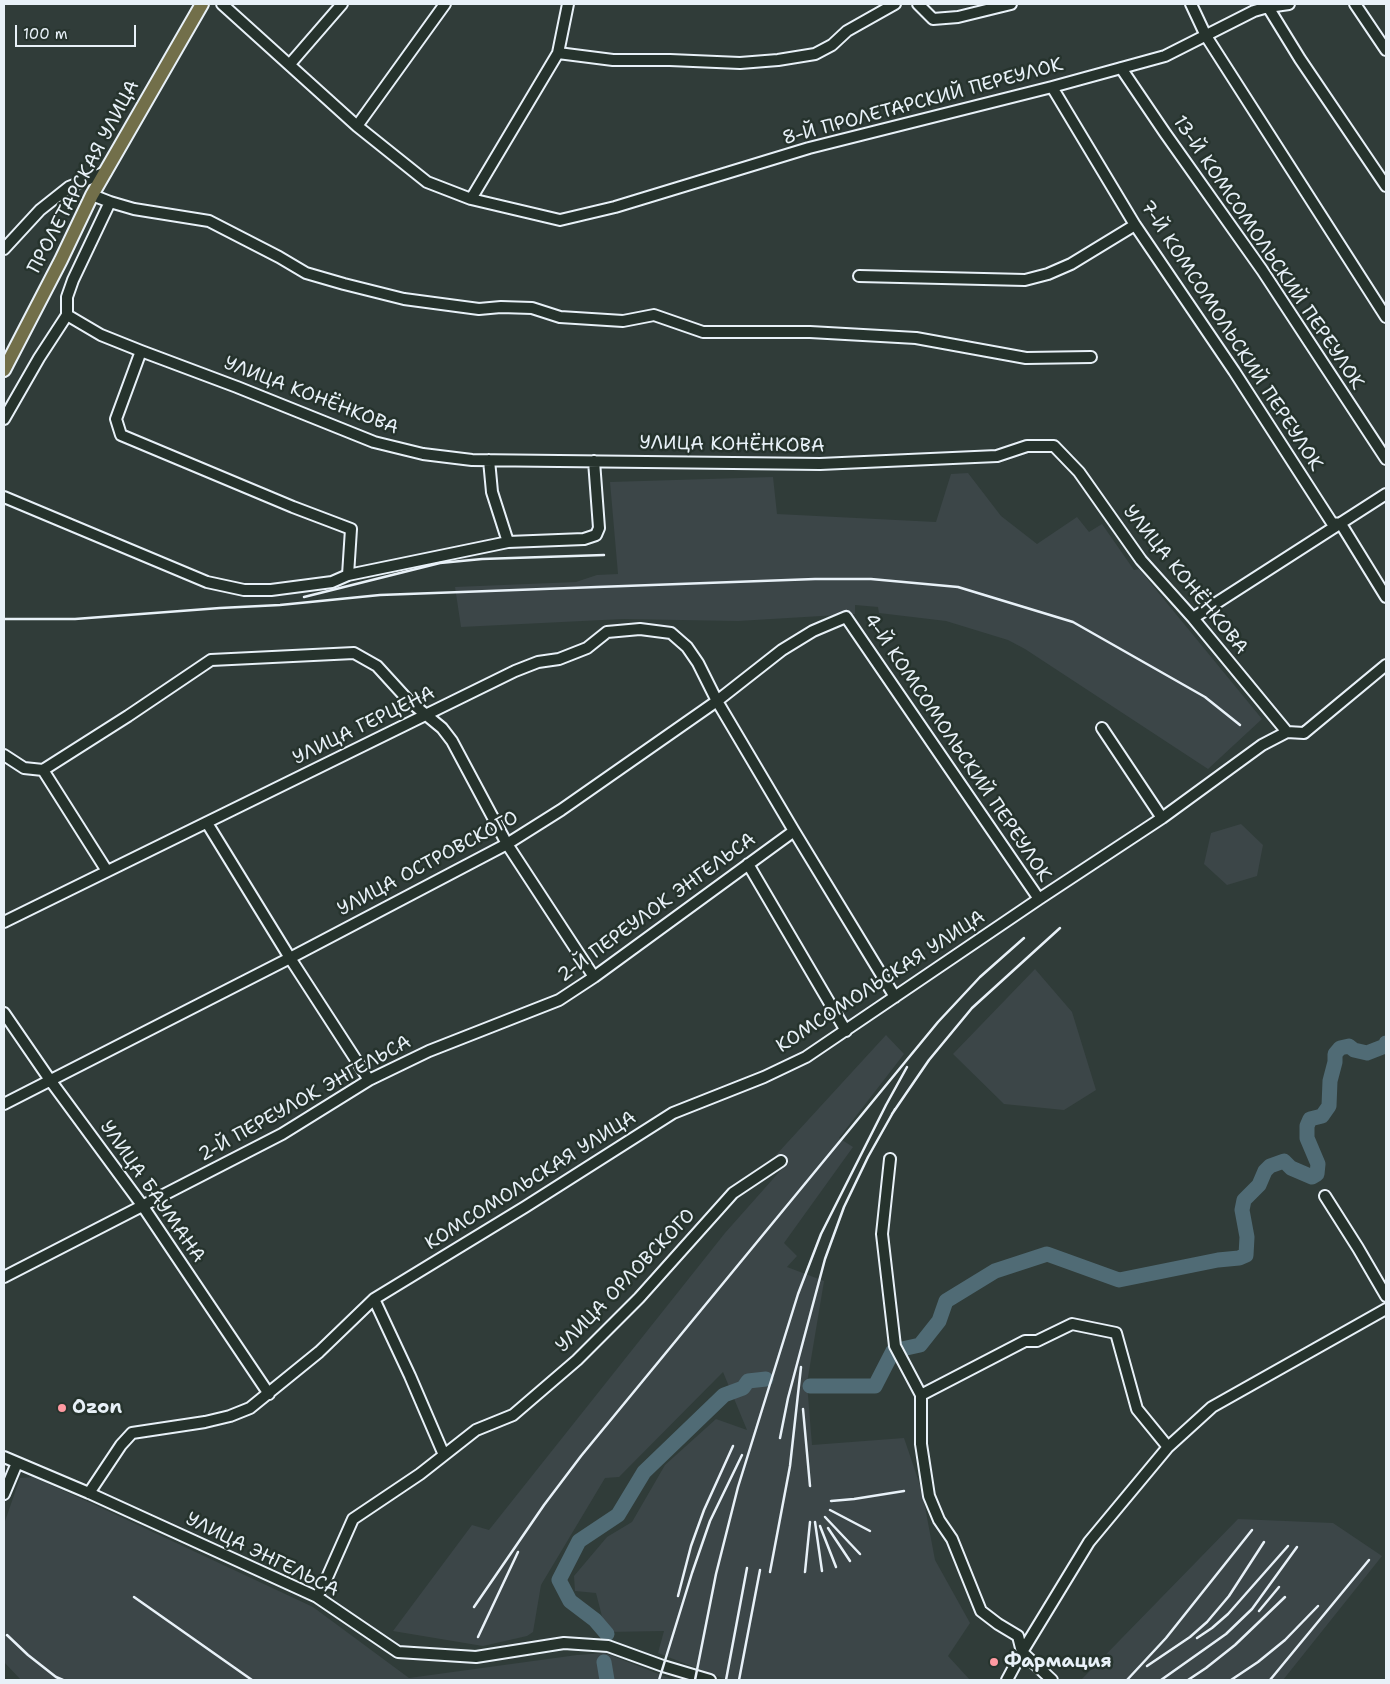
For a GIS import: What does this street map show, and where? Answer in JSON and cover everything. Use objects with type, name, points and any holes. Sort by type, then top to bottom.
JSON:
[{"type":"main road","name":"ПРОЛЕТАРСКАЯ УЛИЦА","points":[[4,370],[61,260],[92,195],[202,4]]},
{"type":"street","points":[[222,4],[357,126],[427,182],[472,199],[558,53],[568,4]]},
{"type":"street","points":[[290,64],[342,4]]},
{"type":"street","points":[[357,126],[445,4]]},
{"type":"street","points":[[558,53],[613,60],[740,63],[778,60],[815,54],[832,45],[847,31],[896,4]]},
{"type":"street","points":[[918,4],[933,19],[958,17],[1011,4]]},
{"type":"street","points":[[1191,4],[1206,36],[1386,317]]},
{"type":"street","name":"8-Й ПРОЛЕТАРСКИЙ ПЕРЕУЛОК","points":[[472,199],[560,220],[616,207],[809,148],[1052,87],[1165,56],[1254,11],[1288,4]]},
{"type":"street","points":[[1356,4],[1386,50]]},
{"type":"street","points":[[1268,7],[1300,59],[1386,186]]},
{"type":"street","name":"13-Й КОМСОМОЛЬСКИЙ ПЕРЕУЛОК","points":[[1121,68],[1262,270],[1386,459]]},
{"type":"street","name":"7-Й КОМСОМОЛЬСКИЙ ПЕРЕУЛОК","points":[[1052,87],[1135,225],[1234,371],[1332,523],[1341,524],[1386,597]]},
{"type":"street","points":[[4,249],[40,210],[69,187],[106,172]]},
{"type":"street","points":[[92,195],[134,209],[209,221],[280,257],[306,273],[404,299],[479,309],[501,307],[532,308],[560,317],[623,321],[654,315],[703,332],[810,332],[916,338],[1026,358],[1091,357]]},
{"type":"street","name":"ПРОЛЕТАРСКАЯ УЛИЦА","points":[[4,419],[38,358],[67,315],[68,297],[72,280],[110,202]]},
{"type":"street","points":[[859,276],[1025,280],[1048,274],[1071,264],[1135,225]]},
{"type":"street","name":"УЛИЦА КОНЁНКОВА","points":[[67,315],[101,334],[141,351],[238,386],[374,442],[423,454],[472,460],[857,463],[997,456],[1027,446],[1054,446],[1079,472],[1141,560],[1193,618],[1286,732]]},
{"type":"street","points":[[141,351],[116,419],[121,435],[293,507],[352,529],[348,575]]},
{"type":"street","points":[[489,460],[492,492],[508,542]]},
{"type":"street","points":[[4,497],[207,582],[244,590],[271,590],[332,582],[348,575],[508,542],[584,539],[596,535],[599,528],[594,461]]},
{"type":"street","points":[[1193,618],[1386,494]]},
{"type":"street","name":"УЛИЦА ОСТРОВСКОГО","points":[[4,1104],[508,844],[561,810],[717,701],[782,650],[813,631],[846,617]]},
{"type":"street","name":"4-Й КОМСОМОЛЬСКИЙ ПЕРЕУЛОК","points":[[846,617],[1039,899]]},
{"type":"street","name":"УЛИЦА ГЕРЦЕНА","points":[[4,922],[516,671],[538,662],[559,659],[587,648],[608,632],[640,629],[671,633],[687,646],[698,662],[717,701],[794,831],[895,997]]},
{"type":"street","points":[[4,755],[24,768],[43,770],[211,660],[354,653],[377,666],[408,700],[442,728],[452,741],[508,844],[594,977]]},
{"type":"street","name":"КОМСОМОЛЬСКАЯ УЛИЦА","points":[[89,1492],[132,1432],[205,1422],[230,1416],[250,1408],[319,1352],[374,1299],[673,1113],[764,1077],[806,1057],[1162,818],[1262,745],[1286,732],[1304,733],[1386,665]]},
{"type":"street","points":[[1102,728],[1162,818]]},
{"type":"street","points":[[43,770],[107,871]]},
{"type":"street","points":[[207,823],[290,958],[369,1080]]},
{"type":"street","name":"2-Й ПЕРЕУЛОК ЭНГЕЛЬСА","points":[[4,1276],[282,1134],[369,1080],[429,1051],[559,1000],[594,977],[794,831]]},
{"type":"street","points":[[748,864],[846,1031]]},
{"type":"street","name":"УЛИЦА БАУМАНА","points":[[4,1013],[50,1080],[142,1205],[269,1394]]},
{"type":"street","points":[[890,1159],[882,1234],[894,1346],[921,1395],[921,1444],[929,1496],[939,1520],[952,1539],[981,1611],[1018,1636],[1022,1652],[1052,1680]]},
{"type":"street","name":"УЛИЦА ОРЛОВСКОГО","points":[[317,1597],[354,1518],[420,1474],[476,1430],[513,1415],[577,1360],[640,1298],[733,1193],[781,1161]]},
{"type":"street","points":[[1325,1196],[1386,1296]]},
{"type":"street","points":[[374,1299],[444,1455]]},
{"type":"street","points":[[1007,1680],[1022,1652],[1090,1542],[1168,1447],[1212,1407],[1386,1309]]},
{"type":"street","points":[[921,1395],[1025,1342],[1037,1341],[1072,1324],[1116,1334],[1137,1409],[1168,1447]]},
{"type":"street","name":"УЛИЦА ЭНГЕЛЬСА","points":[[4,1457],[89,1492],[317,1597],[398,1652],[476,1657],[564,1643],[608,1646],[663,1666],[710,1680]]},
{"type":"street","points":[[4,1494],[17,1463]]},
{"type":"shaded area","points":[[968,473],[1001,516],[1037,544],[1077,517],[1089,532],[1102,524],[1134,570],[1139,569],[1262,719],[1208,769],[1025,649],[1008,640],[946,621],[879,613],[878,607],[855,605],[855,614],[738,621],[623,619],[461,627],[455,587],[576,582],[597,575],[618,574],[610,482],[773,477],[777,514],[936,522],[951,474]]},
{"type":"shaded area","points":[[1241,824],[1263,845],[1257,876],[1227,885],[1204,864],[1211,833]]},
{"type":"shaded area","points":[[1035,969],[1072,1012],[1096,1090],[1064,1110],[1004,1104],[953,1054]]},
{"type":"shaded area","points":[[886,1035],[904,1054],[839,1138],[853,1147],[784,1243],[797,1256],[787,1267],[824,1281],[807,1383],[812,1445],[904,1438],[922,1491],[935,1560],[970,1623],[948,1656],[970,1680],[727,1680],[658,1653],[664,1631],[606,1632],[596,1593],[575,1591],[574,1576],[607,1537],[632,1522],[665,1465],[716,1419],[747,1430],[723,1372],[619,1477],[605,1478],[541,1585],[533,1632],[527,1636],[483,1646],[393,1631],[472,1525],[489,1530],[725,1233],[788,1162],[776,1155]]},
{"type":"shaded area","points":[[33,1477],[313,1607],[409,1678],[577,1655],[605,1653],[674,1680],[21,1680],[4,1662],[4,1524],[20,1478]]},
{"type":"shaded area","points":[[1238,1519],[1333,1523],[1382,1556],[1283,1680],[1081,1680]]},
{"type":"waterway","points":[[810,1386],[875,1386],[893,1351],[920,1345],[939,1321],[946,1301],[995,1271],[1047,1254],[1119,1280],[1218,1260],[1239,1258],[1246,1255],[1247,1237],[1242,1210],[1244,1200],[1259,1185],[1265,1171],[1270,1166],[1284,1161],[1291,1168],[1312,1177],[1317,1174],[1318,1164],[1307,1138],[1307,1126],[1310,1119],[1322,1116],[1329,1106],[1330,1081],[1335,1054],[1340,1048],[1349,1046],[1354,1050],[1367,1053],[1385,1046],[1386,1043]]},
{"type":"waterway","points":[[607,1634],[595,1620],[570,1601],[559,1580],[579,1541],[618,1515],[644,1472],[724,1395],[743,1388],[748,1381],[766,1379]]},
{"type":"waterway","points":[[604,1662],[607,1680]]},
{"type":"railway","points":[[304,597],[440,563],[482,559],[604,555]]},
{"type":"railway","points":[[4,619],[75,619],[280,605],[380,595],[815,579],[871,579],[958,587],[1073,622],[1205,697],[1240,725]]},
{"type":"railway","points":[[892,1114],[929,1060],[972,1008],[1060,928]]},
{"type":"railway","points":[[474,1607],[544,1505],[581,1456],[938,1022],[980,977],[1024,938]]},
{"type":"railway","points":[[695,1680],[716,1574],[738,1487],[798,1294],[821,1234],[907,1067]]},
{"type":"railway","points":[[780,1438],[788,1398],[825,1259],[844,1207],[868,1157],[895,1109]]},
{"type":"railway","points":[[770,1572],[790,1466],[801,1367]]},
{"type":"railway","points":[[803,1409],[810,1486]]},
{"type":"railway","points":[[678,1596],[691,1546],[704,1510],[733,1446]]},
{"type":"railway","points":[[659,1680],[710,1521],[742,1455]]},
{"type":"railway","points":[[831,1501],[904,1491]]},
{"type":"railway","points":[[830,1510],[870,1531]]},
{"type":"railway","points":[[825,1517],[860,1554]]},
{"type":"railway","points":[[805,1572],[810,1522]]},
{"type":"railway","points":[[815,1522],[822,1571]]},
{"type":"railway","points":[[820,1526],[836,1567]]},
{"type":"railway","points":[[828,1528],[850,1561]]},
{"type":"railway","points":[[1127,1680],[1166,1638],[1252,1530]]},
{"type":"railway","points":[[1147,1666],[1190,1637],[1207,1622],[1229,1596],[1264,1542]]},
{"type":"railway","points":[[1197,1638],[1228,1614],[1288,1546]]},
{"type":"railway","points":[[1161,1680],[1226,1634],[1252,1609],[1297,1547]]},
{"type":"railway","points":[[478,1637],[518,1552]]},
{"type":"railway","points":[[1270,1680],[1369,1560]]},
{"type":"railway","points":[[726,1680],[747,1568]]},
{"type":"railway","points":[[739,1680],[760,1570]]},
{"type":"railway","points":[[1259,1611],[1279,1587]]},
{"type":"railway","points":[[134,1597],[252,1680]]},
{"type":"railway","points":[[1188,1680],[1235,1645],[1285,1597]]},
{"type":"railway","points":[[1231,1680],[1258,1662],[1285,1640],[1318,1606]]},
{"type":"railway","points":[[7,1635],[28,1655],[56,1677],[63,1680]]},
{"type":"place","name":"Ozon","points":[[62,1408]]},
{"type":"place","name":"Фармация","points":[[994,1662]]}]
